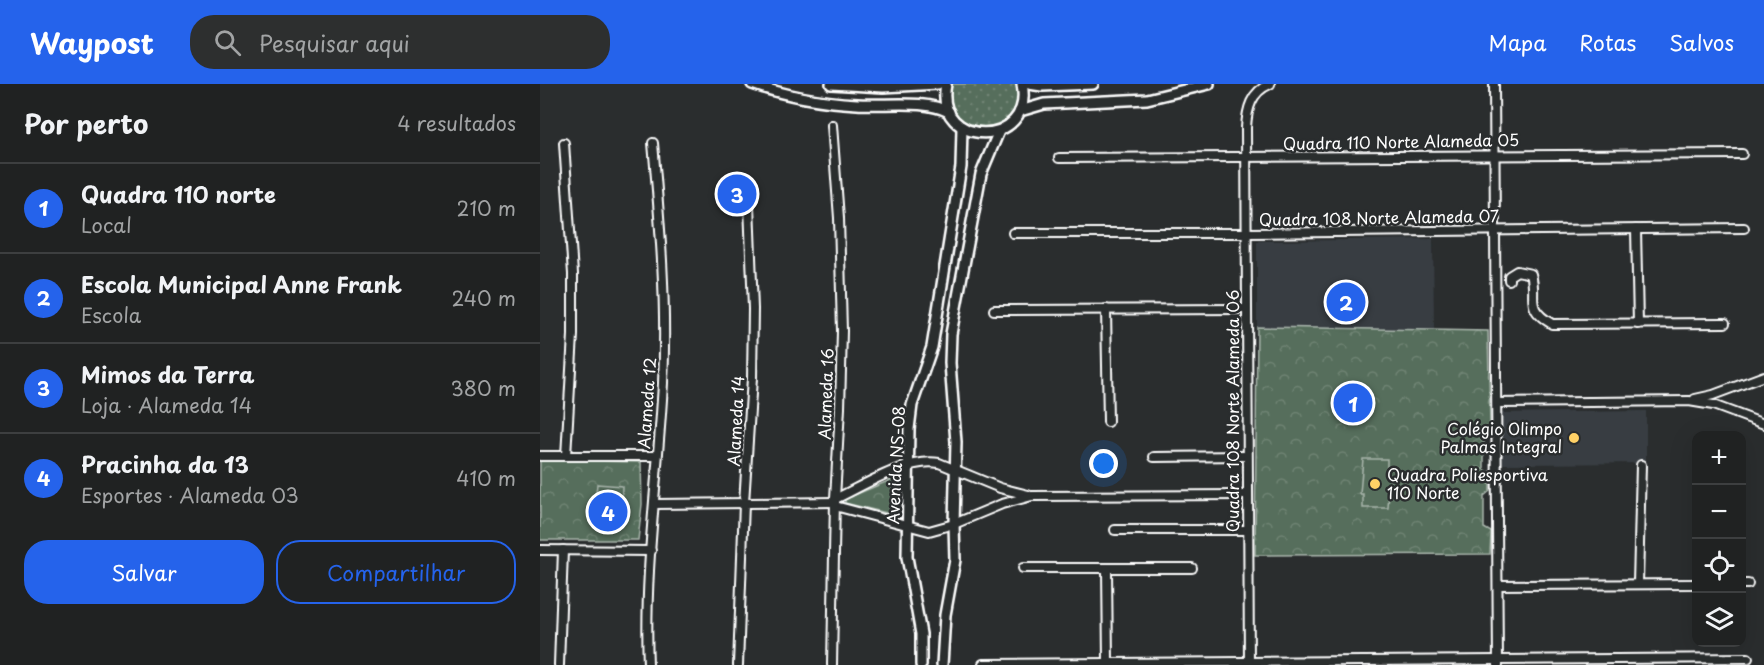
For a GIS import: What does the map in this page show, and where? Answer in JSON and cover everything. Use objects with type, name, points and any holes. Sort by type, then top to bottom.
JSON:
[{"type":"street","points":[[752,84],[810,99],[856,104],[932,106],[949,112]]},
{"type":"street","points":[[831,84],[894,87],[938,84]]},
{"type":"street","points":[[946,84],[945,101],[949,112],[962,127],[975,133],[988,134],[999,131],[1012,122],[1020,111],[1023,98],[1022,84]]},
{"type":"street","points":[[1029,84],[1046,86],[1093,84]]},
{"type":"street","points":[[1020,111],[1044,104],[1148,99],[1209,84]]},
{"type":"street","name":"Quadra 108 Norte Alameda 06","points":[[1249,663],[1246,128],[1249,106],[1258,92],[1270,84]]},
{"type":"street","points":[[1494,84],[1498,662]]},
{"type":"street","name":"Alameda 16","points":[[832,125],[842,303],[832,665]]},
{"type":"street","name":"Avenida NS-08","points":[[921,665],[921,634],[907,557],[907,465],[912,405],[932,346],[961,167],[962,127]]},
{"type":"street","points":[[942,665],[944,627],[955,560],[956,442],[950,363],[951,333],[981,174],[999,131]]},
{"type":"street","name":"Alameda 12","points":[[648,665],[651,551],[664,359],[663,258],[652,142]]},
{"type":"street","points":[[564,143],[573,284],[573,335],[566,456]]},
{"type":"street","name":"Quadra 110 Norte Alameda 05","points":[[1059,158],[1742,154]]},
{"type":"street","name":"Alameda 14","points":[[738,665],[744,503],[752,378],[753,309],[748,178]]},
{"type":"street","name":"Quadra 108 Norte Alameda 07","points":[[1013,233],[1744,228]]},
{"type":"street","points":[[1636,229],[1638,324]]},
{"type":"street","points":[[1509,280],[1509,276],[1517,271],[1531,274],[1533,305],[1543,319],[1552,324],[1725,323]]},
{"type":"street","points":[[1106,309],[1108,422]]},
{"type":"street","points":[[994,310],[1246,309]]},
{"type":"street","points":[[1689,401],[1713,395],[1764,376]]},
{"type":"street","points":[[1497,403],[1689,401],[1713,405],[1764,424]]},
{"type":"street","points":[[540,456],[657,456]]},
{"type":"street","points":[[1154,457],[1247,456]]},
{"type":"street","points":[[835,502],[907,465],[930,461],[1000,488],[1032,496],[1247,495]]},
{"type":"street","points":[[1638,584],[1641,465]]},
{"type":"street","points":[[655,504],[835,502],[929,531],[954,524],[1002,504],[1032,496]]},
{"type":"street","points":[[1115,530],[1247,530]]},
{"type":"street","points":[[540,550],[651,551]]},
{"type":"street","points":[[559,665],[563,550]]},
{"type":"street","points":[[1023,568],[1192,568]]},
{"type":"street","points":[[1107,568],[1108,663]]},
{"type":"street","points":[[1498,585],[1692,584]]},
{"type":"street","points":[[983,664],[1498,662],[1748,658]]},
{"type":"shaded area","points":[[1433,239],[1434,331],[1257,327],[1257,241]]},
{"type":"shaded area","name":"Colégio Olimpo Palmas Integral","points":[[1646,411],[1646,463],[1503,464],[1502,413]]},
{"type":"green space","points":[[952,84],[1017,84],[1017,104],[1010,117],[998,126],[984,128],[970,125],[958,117],[952,103]]},
{"type":"green space","points":[[1257,327],[1488,331],[1490,427],[1484,432],[1484,469],[1490,473],[1490,491],[1484,496],[1484,528],[1491,532],[1490,554],[1255,555]]},
{"type":"green space","name":"Quadra Poliesportiva 110 Norte","points":[[1363,459],[1387,459],[1387,475],[1390,475],[1388,508],[1363,508],[1363,494],[1360,494]]},
{"type":"green space","points":[[540,460],[641,462],[642,504],[638,540],[540,540]]},
{"type":"green space","points":[[893,479],[896,480],[895,515],[845,503],[845,499]]},
{"type":"green space","points":[[597,484],[622,486],[621,523],[593,522]]},
{"type":"place","name":"Mimos da Terra","points":[[737,194]]},
{"type":"place","name":"Escola Municipal Anne Frank","points":[[1346,302]]},
{"type":"place","name":"Quadra 110 norte","points":[[1353,403]]},
{"type":"place","name":"Colégio Olimpo Palmas Integral","points":[[1574,438]]},
{"type":"place","name":"Quadra Poliesportiva 110 Norte","points":[[1375,484]]},
{"type":"place","name":"Pracinha da 13","points":[[608,512]]}]
